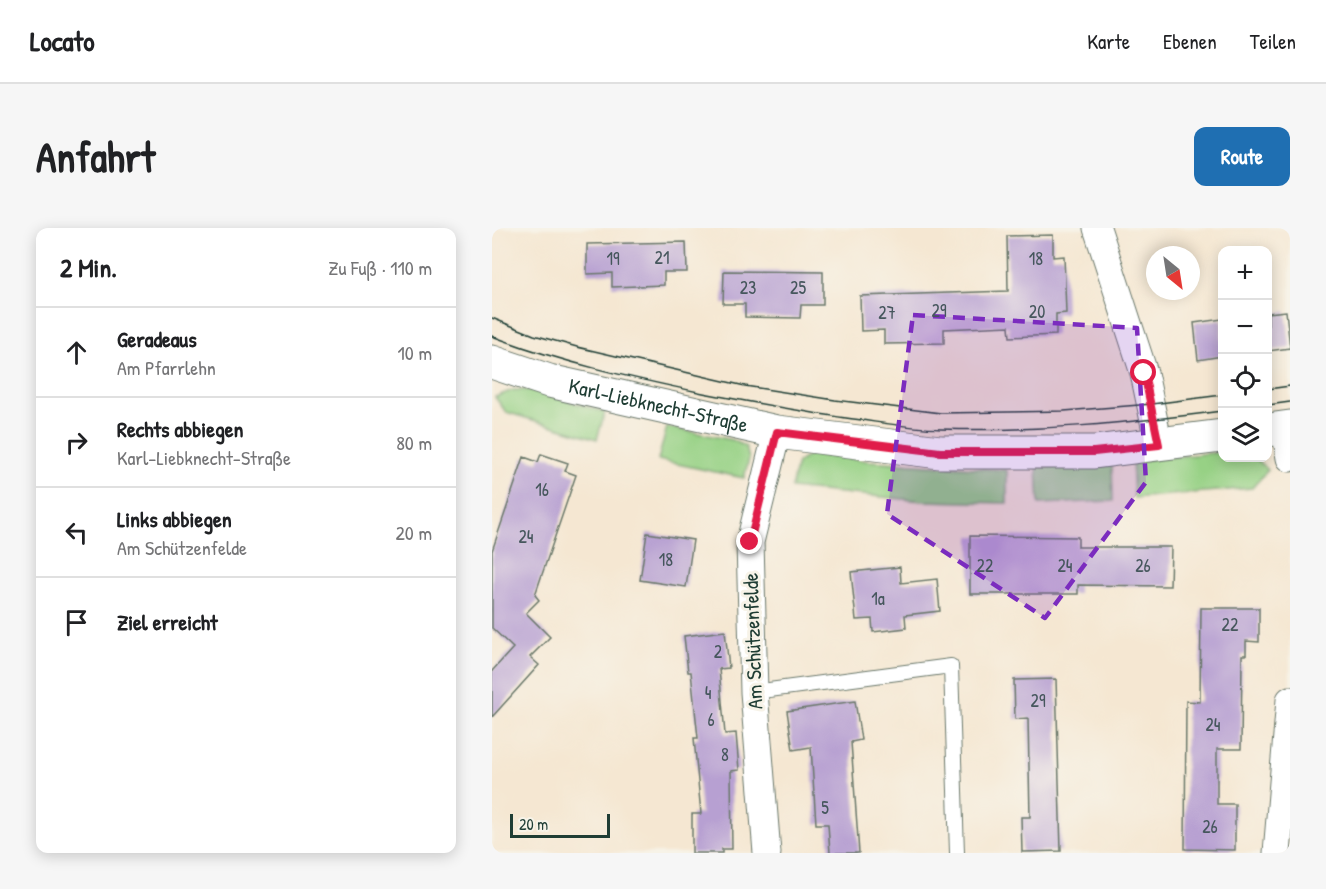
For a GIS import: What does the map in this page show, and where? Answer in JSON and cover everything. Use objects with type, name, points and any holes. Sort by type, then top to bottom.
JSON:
[{"type":"street","points":[[1097,228],[1144,373],[1159,445]]},
{"type":"street","name":"Karl-Liebknecht-Straße","points":[[492,362],[549,381],[777,432],[940,452],[1094,452],[1218,437]]},
{"type":"street","name":"Am Schützenfelde","points":[[767,853],[754,692],[750,542],[777,432]]},
{"type":"street","points":[[1277,853],[1290,700]]},
{"type":"lane","points":[[754,692],[951,666],[957,853]]},
{"type":"highlighted area","points":[[913,315],[1137,328],[1146,482],[1045,618],[887,514]]},
{"type":"green space","points":[[513,390],[532,390],[605,412],[597,439],[506,412],[495,397]]},
{"type":"green space","points":[[667,427],[733,440],[746,447],[749,459],[744,478],[658,460]]},
{"type":"green space","points":[[1218,452],[1218,462],[1259,462],[1268,470],[1252,488],[1134,498],[1132,461]]},
{"type":"green space","points":[[811,454],[869,461],[1007,470],[1007,503],[923,501],[791,488],[797,463]]},
{"type":"green space","points":[[1112,465],[1113,501],[1039,504],[1037,467]]},
{"type":"building","points":[[1053,235],[1053,257],[1064,256],[1066,313],[1056,314],[1056,335],[1010,337],[1009,326],[944,329],[944,343],[884,344],[884,330],[861,331],[860,296],[1008,291],[1007,236]]},
{"type":"building","points":[[686,242],[687,272],[664,272],[664,285],[612,287],[612,273],[587,274],[587,244]]},
{"type":"building","points":[[724,271],[823,272],[823,305],[801,305],[800,318],[745,317],[745,304],[723,304]]},
{"type":"building","points":[[1286,311],[1290,348],[1272,350],[1272,313]]},
{"type":"building","points":[[1218,320],[1218,357],[1198,360],[1194,323]]},
{"type":"building","points":[[541,454],[568,463],[565,471],[576,475],[535,595],[539,600],[526,613],[550,637],[530,657],[539,665],[492,717],[492,671],[513,648],[492,628],[492,551],[524,457],[538,462]]},
{"type":"building","points":[[647,533],[693,540],[686,587],[640,580]]},
{"type":"building","points":[[970,536],[1078,537],[1078,547],[1171,547],[1170,586],[1078,585],[1078,594],[970,594]]},
{"type":"building","points":[[900,567],[901,583],[937,579],[940,611],[905,615],[906,628],[873,632],[872,619],[856,620],[851,572]]},
{"type":"building","points":[[1201,608],[1259,608],[1259,642],[1246,641],[1246,655],[1242,655],[1241,749],[1217,749],[1217,804],[1235,804],[1235,850],[1185,849],[1186,701],[1200,702]]},
{"type":"building","points":[[725,631],[729,668],[719,669],[725,734],[736,733],[739,770],[731,771],[732,849],[722,849],[722,853],[692,853],[692,814],[701,814],[694,738],[698,738],[691,672],[688,672],[684,636]]},
{"type":"building","points":[[1056,679],[1061,851],[1022,852],[1021,817],[1030,817],[1028,718],[1015,719],[1014,680]]},
{"type":"building","points":[[855,701],[861,740],[851,742],[859,853],[830,853],[828,824],[816,824],[811,747],[793,750],[787,711]]},
{"type":"tram line","points":[[492,318],[534,335],[577,347],[745,386],[941,413],[1064,411],[1152,404],[1218,396]]},
{"type":"tram line","points":[[492,336],[570,362],[676,387],[846,418],[917,427],[977,430],[1047,428],[1218,411]]},
{"type":"tram line","points":[[1272,388],[1290,386]]},
{"type":"tram line","points":[[1272,404],[1290,402]]},
{"type":"route","points":[[750,542],[777,432],[940,452],[1094,452],[1159,445],[1144,373]]}]
